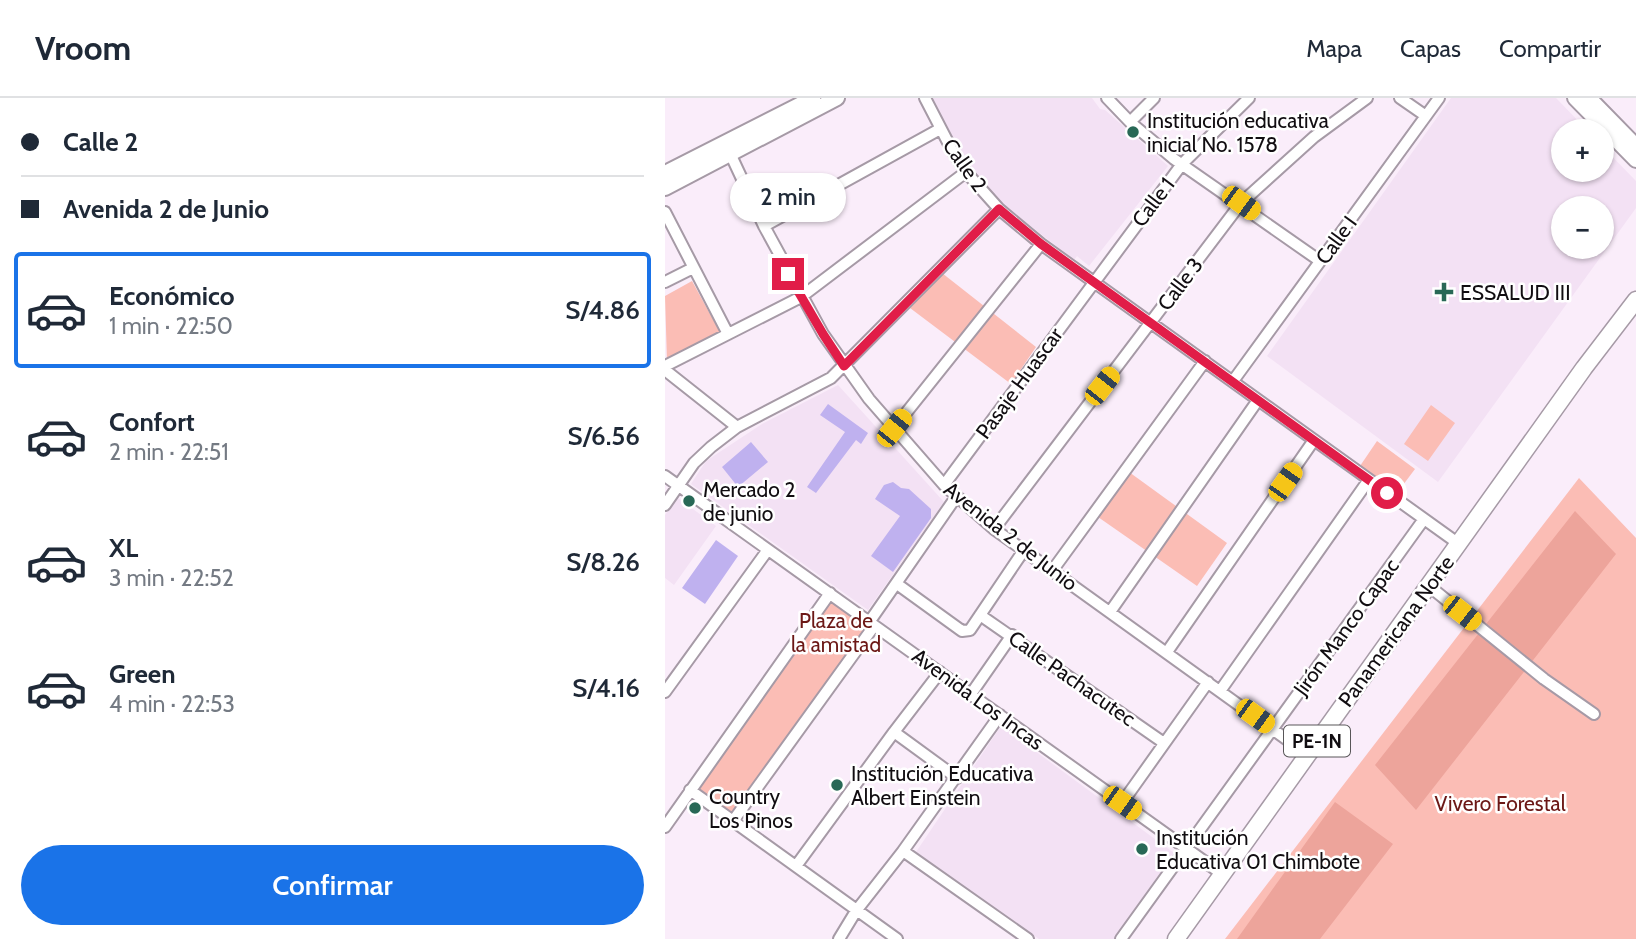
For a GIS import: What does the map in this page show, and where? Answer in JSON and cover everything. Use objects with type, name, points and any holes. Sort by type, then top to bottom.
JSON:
[{"type":"highway","name":"Panamericana Norte","points":[[1176,939],[1584,368],[1636,300]]},
{"type":"highway","name":"Panamericana Norte","points":[[1618,326],[1636,310]]},
{"type":"main road","points":[[665,188],[813,98]]},
{"type":"main road","points":[[667,168],[727,148],[837,98]]},
{"type":"main road","points":[[1575,98],[1636,160]]},
{"type":"main road","points":[[1589,98],[1636,146]]},
{"type":"street","name":"Calle 2","points":[[925,98],[940,130],[966,172],[999,209],[1041,244],[1459,544]]},
{"type":"street","points":[[1107,98],[1130,122],[1182,164],[1320,261]]},
{"type":"street","points":[[1130,122],[1153,98]]},
{"type":"street","name":"Calle 1","points":[[1094,282],[1182,164],[1249,98]]},
{"type":"street","name":"Calle 3","points":[[994,529],[1241,203],[1314,137],[1367,98]]},
{"type":"street","points":[[1400,98],[1426,116]]},
{"type":"street","name":"Calle I","points":[[1233,382],[1439,98]]},
{"type":"street","points":[[764,226],[940,130]]},
{"type":"street","name":"Avenida 2 de Junio","points":[[727,148],[801,297],[844,366],[944,485],[994,529],[1307,754]]},
{"type":"street","points":[[737,427],[665,368],[801,297],[966,172]]},
{"type":"street","points":[[665,505],[694,463],[737,427],[831,378],[999,209]]},
{"type":"street","points":[[665,212],[727,334]]},
{"type":"street","points":[[894,428],[1041,244]]},
{"type":"street","points":[[665,282],[693,268]]},
{"type":"street","name":"Pasaje Huascar","points":[[944,485],[1094,282]]},
{"type":"street","points":[[1052,571],[1205,362]]},
{"type":"street","points":[[1110,612],[1258,400]]},
{"type":"street","points":[[1167,652],[1314,440]]},
{"type":"street","name":"Avenida Los Incas","points":[[665,476],[1222,874]]},
{"type":"street","points":[[1220,691],[1368,481]]},
{"type":"street","points":[[733,821],[872,624],[956,497]]},
{"type":"street","name":"Jirón Manco Capac","points":[[1121,939],[1424,519]]},
{"type":"street","points":[[897,583],[962,631],[970,630],[1024,550]]},
{"type":"street","points":[[665,692],[767,551]]},
{"type":"street","points":[[1429,586],[1544,679],[1594,714]]},
{"type":"street","points":[[665,827],[830,593]]},
{"type":"street","name":"Calle Pachacutec","points":[[980,615],[1164,743]]},
{"type":"street","points":[[971,694],[1012,635]]},
{"type":"street","points":[[796,866],[940,672]]},
{"type":"street","points":[[1122,803],[1208,682]]},
{"type":"street","points":[[839,939],[856,911],[957,778],[1000,715]]},
{"type":"street","points":[[894,732],[957,778]]},
{"type":"street","points":[[690,790],[897,939]]},
{"type":"street","points":[[903,851],[1028,939]]},
{"type":"shaded area","points":[[929,98],[1092,98],[1100,109],[1105,110],[1168,166],[1089,266],[1077,256],[1074,260],[995,198],[965,161]]},
{"type":"shaded area","name":"ESSALUD III","points":[[1451,98],[1556,98],[1576,119],[1551,119],[1551,182],[1614,182],[1614,158],[1636,181],[1636,208],[1614,238],[1614,196],[1551,196],[1551,259],[1599,259],[1438,482],[1267,356]]},
{"type":"shaded area","points":[[838,385],[944,502],[868,610],[691,484],[706,461],[762,424]]},
{"type":"shaded area","points":[[678,498],[716,526],[674,585],[665,578],[665,515]]},
{"type":"shaded area","points":[[1575,511],[1616,554],[1416,810],[1375,765]]},
{"type":"shaded area","points":[[1001,726],[1174,853],[1114,939],[1039,939],[916,852]]},
{"type":"shaded area","points":[[1335,802],[1393,844],[1320,939],[1237,939]]},
{"type":"green space","points":[[942,273],[1036,347],[1011,384],[910,308]]},
{"type":"green space","points":[[692,281],[721,334],[667,362],[665,296]]},
{"type":"green space","points":[[1431,405],[1455,423],[1428,461],[1404,444]]},
{"type":"green space","points":[[1377,441],[1415,469],[1397,493],[1360,466]]},
{"type":"green space","points":[[1129,472],[1227,543],[1197,586],[1098,517]]},
{"type":"green space","name":"Vivero Forestal","points":[[1579,478],[1636,538],[1636,939],[1225,939]]},
{"type":"green space","name":"Plaza de la amistad","points":[[830,593],[874,626],[733,821],[690,790]]},
{"type":"building","points":[[828,404],[868,433],[861,444],[856,440],[816,493],[807,487],[845,432],[820,415]]},
{"type":"building","points":[[751,442],[768,462],[738,487],[722,467]]},
{"type":"building","points":[[893,482],[901,488],[909,489],[931,509],[931,518],[893,572],[871,556],[900,516],[875,499],[884,485]]},
{"type":"building","points":[[716,540],[738,556],[705,604],[682,588]]},
{"type":"place","name":"Institución educativa inicial No. 1578","points":[[1133,132]]},
{"type":"place","name":"ESSALUD III","points":[[1444,292]]},
{"type":"place","name":"Mercado 2 de junio","points":[[689,501]]},
{"type":"place","name":"Institución Educativa Albert Einstein","points":[[837,785]]},
{"type":"place","name":"Country Los Pinos","points":[[695,808]]},
{"type":"place","name":"Institución Educativa 01 Chimbote","points":[[1142,849]]},
{"type":"route","points":[[788,274],[844,366],[999,209],[1041,244],[1387,493]]}]
